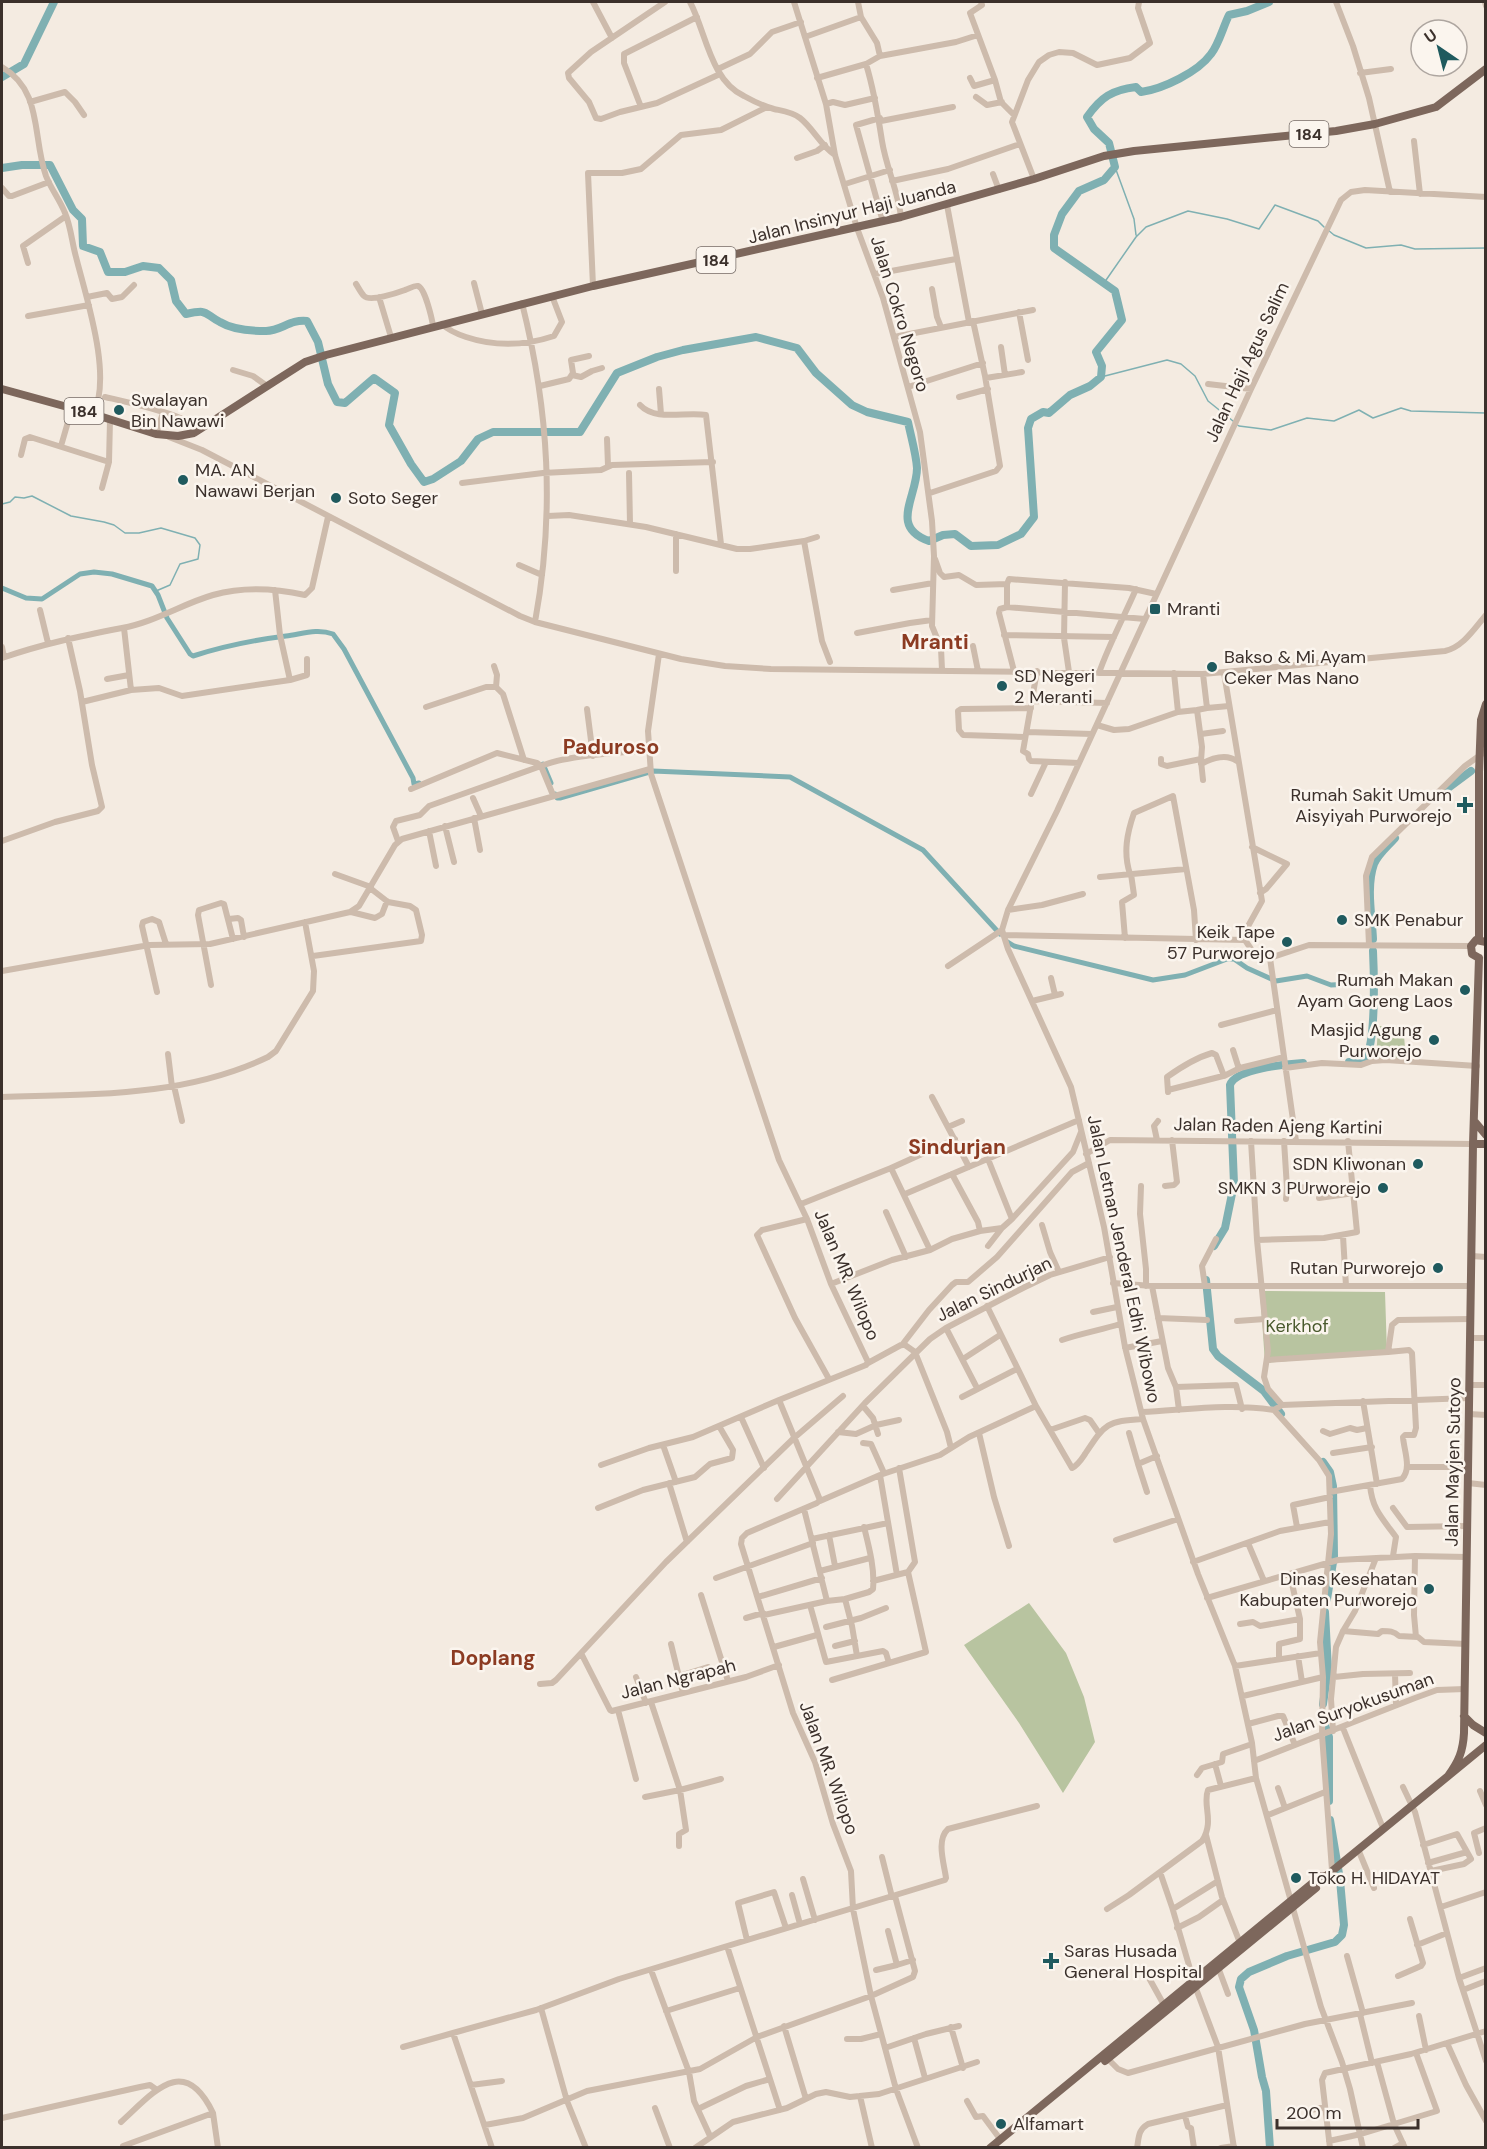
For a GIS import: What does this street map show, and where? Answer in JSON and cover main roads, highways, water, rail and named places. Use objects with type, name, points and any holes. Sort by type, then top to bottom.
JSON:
[{"type":"main road","name":"Jalan Insinyur Haji Juanda","points":[[2,389],[161,435],[187,435],[200,430],[305,362],[326,355],[593,286],[884,222],[999,190],[1104,156],[1336,131],[1375,124],[1433,108],[1485,69]]},
{"type":"main road","points":[[1482,956],[1472,954],[1471,946],[1474,941],[1482,940],[1481,720],[1485,704]]},
{"type":"main road","name":"Jalan Mayjen Sutoyo","points":[[1448,1776],[1463,1750],[1473,1144],[1482,956]]},
{"type":"main road","points":[[1475,1122],[1485,1135]]},
{"type":"main road","points":[[1473,1144],[1485,1144]]},
{"type":"main road","points":[[1464,1716],[1485,1733]]},
{"type":"main road","points":[[1147,2022],[1164,2005],[1218,1967],[1321,1876],[1331,1871],[1485,1745]]},
{"type":"main road","points":[[997,2148],[1021,2125],[1240,1943],[1291,1904]]},
{"type":"main road","points":[[1072,2084],[1107,2058],[1121,2044]]},
{"type":"main road","points":[[990,2148],[1021,2125]]},
{"type":"waterway","points":[[2,77],[24,64],[54,2]]},
{"type":"waterway","points":[[2,168],[50,165],[73,210],[82,219],[83,246],[100,252],[108,272],[125,272],[143,266],[159,268],[171,280],[176,301],[186,314],[202,312],[231,327],[255,331],[271,330],[307,321],[318,342],[328,384],[337,402],[345,403],[374,378],[395,393],[389,425],[424,482],[433,479],[461,461],[478,439],[493,432],[580,432],[617,373],[657,357],[683,350],[756,337],[797,348],[816,373],[852,405],[867,412],[908,422],[917,468],[908,519],[910,528],[917,535],[929,541],[943,535],[955,534],[971,546],[998,545],[1021,534],[1034,517],[1028,428],[1031,419],[1043,412],[1049,413],[1070,395],[1090,386],[1101,377],[1102,366],[1096,352],[1122,320],[1115,291],[1054,248],[1054,235],[1062,214],[1079,191],[1104,180],[1115,167],[1109,143],[1094,129],[1087,117],[1097,104],[1120,90],[1136,87],[1141,92],[1150,90],[1189,73],[1205,61],[1214,50],[1229,15],[1269,2]]},
{"type":"waterway","points":[[1115,167],[1134,219],[1136,235]]},
{"type":"waterway","points":[[1104,283],[1136,237],[1146,227],[1188,211],[1227,219],[1259,229],[1275,205],[1318,221],[1324,227]]},
{"type":"waterway","points":[[1328,230],[1334,235],[1366,248],[1401,245],[1415,249],[1486,248]]},
{"type":"waterway","points":[[1101,377],[1167,360],[1181,364],[1195,376],[1208,401],[1233,421]]},
{"type":"waterway","points":[[1236,424],[1271,430],[1307,418],[1334,421],[1359,410],[1373,418],[1401,408],[1411,411],[1486,413]]},
{"type":"waterway","points":[[2,504],[10,502],[15,497],[32,496],[71,516],[114,525],[125,533],[139,533],[161,528],[195,538],[200,545],[198,559],[180,564],[170,585],[156,591]]},
{"type":"waterway","points":[[2,588],[26,598],[42,599],[80,574],[94,572],[112,574],[152,586],[167,618],[193,656],[239,644],[315,631],[333,634],[344,649],[413,778],[414,784],[419,783]]},
{"type":"waterway","points":[[543,764],[551,783]]},
{"type":"waterway","points":[[555,794],[557,798],[560,798],[653,771],[790,777],[923,850],[1000,934]]},
{"type":"waterway","points":[[1440,794],[1471,771]]},
{"type":"waterway","points":[[1373,939],[1370,892],[1372,873],[1378,857],[1395,838]]},
{"type":"waterway","points":[[1006,941],[1014,946],[1153,980],[1185,975],[1227,959],[1234,959],[1247,968],[1276,981],[1307,976],[1331,985],[1372,980]]},
{"type":"waterway","points":[[1349,1062],[1363,1060],[1369,1049],[1374,1006],[1373,951]]},
{"type":"waterway","points":[[1214,1246],[1225,1228],[1234,1184],[1230,1085],[1241,1075],[1251,1071],[1303,1063]]},
{"type":"waterway","points":[[1206,1280],[1213,1349],[1218,1356],[1264,1391],[1281,1414]]},
{"type":"waterway","points":[[1323,1462],[1330,1472],[1333,1486],[1334,1556],[1327,1599]]},
{"type":"waterway","points":[[1323,1704],[1328,1670],[1325,1612]]},
{"type":"waterway","points":[[1322,1716],[1329,1737],[1329,1801]]},
{"type":"waterway","points":[[1270,2148],[1266,2091],[1254,2030],[1239,1987],[1241,1979],[1249,1972],[1287,1956],[1335,1942],[1342,1935],[1344,1925],[1340,1880],[1330,1820]]},
{"type":"place","name":"Swalayan Bin Nawawi","points":[[119,410]]},
{"type":"place","name":"MA. AN Nawawi Berjan","points":[[183,480]]},
{"type":"place","name":"Soto Seger","points":[[336,498]]},
{"type":"place","name":"Mranti","points":[[1155,609]]},
{"type":"place","name":"Bakso & Mi Ayam Ceker Mas Nano","points":[[1212,667]]},
{"type":"place","name":"SD Negeri 2 Meranti","points":[[1002,686]]},
{"type":"place","name":"Rumah Sakit Umum Aisyiyah Purworejo","points":[[1465,805]]},
{"type":"place","name":"SMK Penabur","points":[[1342,920]]},
{"type":"place","name":"Keik Tape 57 Purworejo","points":[[1287,942]]},
{"type":"place","name":"Rumah Makan Ayam Goreng Laos","points":[[1465,990]]},
{"type":"place","name":"Masjid Agung Purworejo","points":[[1434,1040]]},
{"type":"place","name":"SDN Kliwonan","points":[[1418,1164]]},
{"type":"place","name":"SMKN 3 PUrworejo","points":[[1383,1188]]},
{"type":"place","name":"Rutan Purworejo","points":[[1438,1268]]},
{"type":"place","name":"Dinas Kesehatan Kabupaten Purworejo","points":[[1429,1589]]},
{"type":"place","name":"Toko H. HIDAYAT","points":[[1296,1878]]},
{"type":"place","name":"Saras Husada General Hospital","points":[[1051,1961]]},
{"type":"place","name":"Alfamart","points":[[1001,2124]]},
{"type":"district","name":"Mranti","points":[[935,642]]},
{"type":"district","name":"Paduroso","points":[[611,747]]},
{"type":"district","name":"Sindurjan","points":[[957,1147]]},
{"type":"district","name":"Doplang","points":[[493,1658]]},
{"type":"park label","name":"Kerkhof","points":[[1297,1326]]}]
